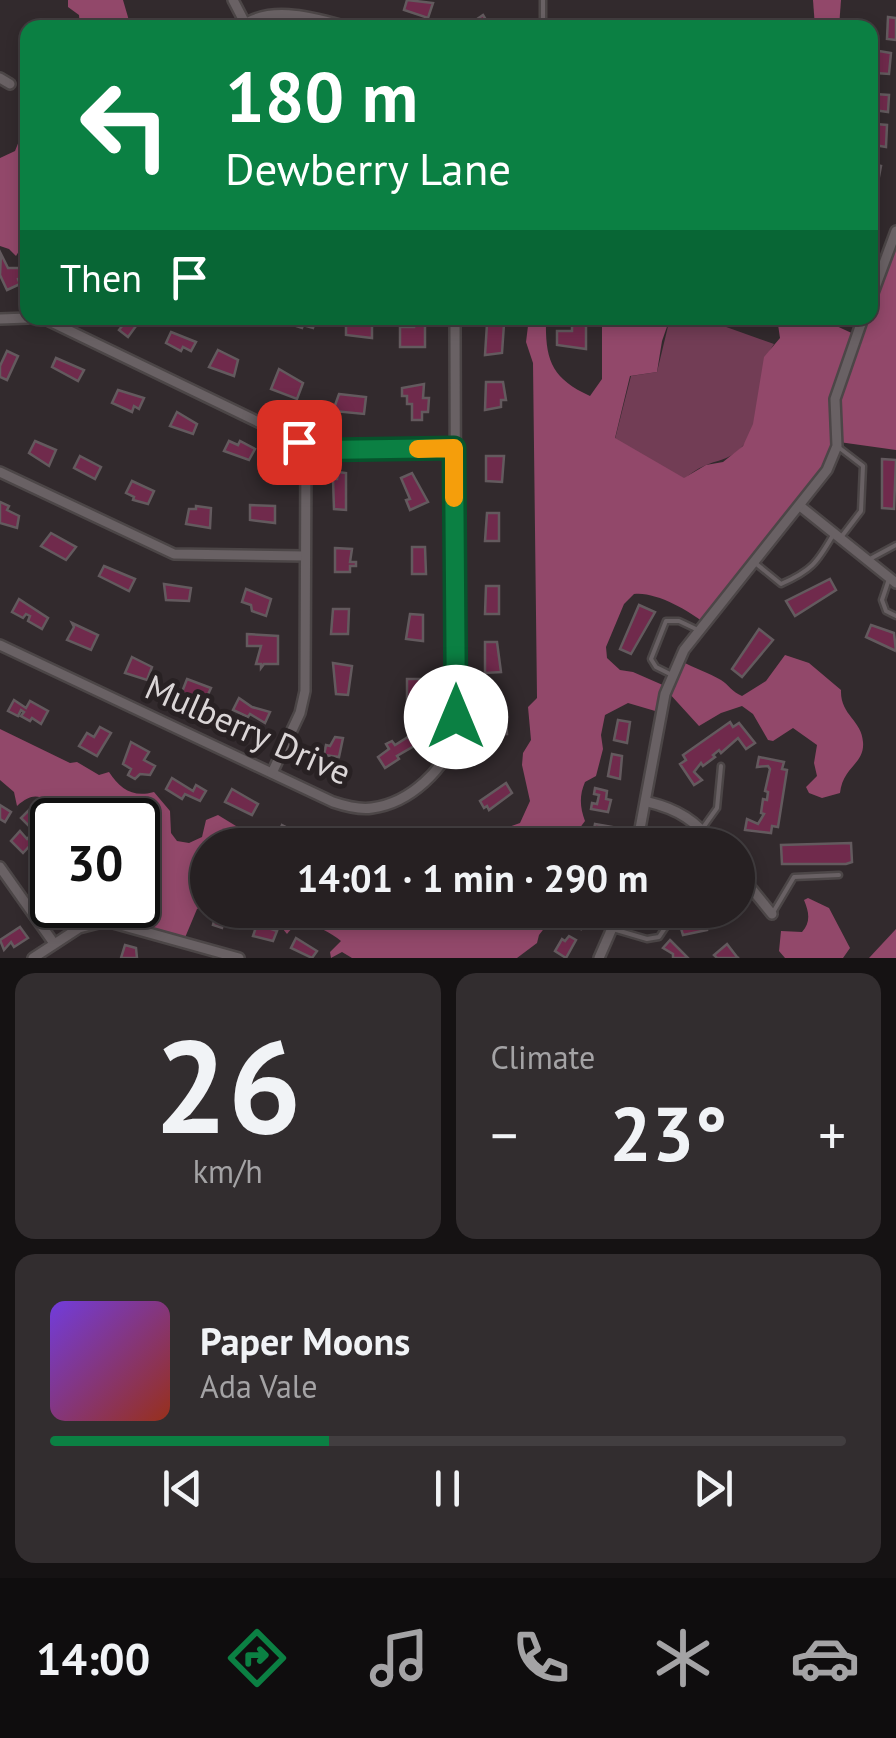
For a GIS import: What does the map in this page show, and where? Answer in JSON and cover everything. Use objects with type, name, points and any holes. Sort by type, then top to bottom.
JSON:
[{"type":"street","points":[[272,20],[301,15],[320,20]]},
{"type":"street","points":[[878,279],[896,231]]},
{"type":"street","points":[[55,325],[306,446],[326,450],[454,448]]},
{"type":"street","name":"Mulberry Drive","points":[[0,646],[333,802],[371,808],[394,801],[426,780],[452,748],[456,717],[455,325]]},
{"type":"street","points":[[641,828],[660,717],[673,675],[698,630],[821,480],[837,446],[835,399],[861,325]]},
{"type":"street","points":[[272,773],[303,703],[306,446]]},
{"type":"street","points":[[0,472],[174,554],[305,556]]},
{"type":"street","points":[[800,506],[893,581]]},
{"type":"street","points":[[648,802],[669,807],[702,828]]},
{"type":"street","points":[[0,867],[53,942]]},
{"type":"street","points":[[755,893],[772,914]]},
{"type":"street","points":[[33,958],[79,928],[106,921],[239,958]]},
{"type":"street","points":[[599,958],[613,928]]},
{"type":"lane","points":[[754,562],[781,584],[806,573],[860,511],[864,466],[837,446]]},
{"type":"lane","points":[[866,562],[896,545]]},
{"type":"lane","points":[[893,581],[882,600],[886,610],[896,616]]},
{"type":"lane","points":[[673,675],[656,667],[652,659],[666,620],[698,630]]},
{"type":"lane","points":[[702,828],[717,808],[721,766]]},
{"type":"lane","points":[[772,914],[794,877],[839,875]]},
{"type":"lane","points":[[613,928],[648,939],[659,937],[665,928]]},
{"type":"shaded area","points":[[68,0],[123,0],[129,20],[79,20],[68,7]]},
{"type":"shaded area","points":[[813,0],[841,0],[840,20],[814,20]]},
{"type":"shaded area","points":[[20,138],[20,249],[16,256],[0,246],[0,158],[15,151]]},
{"type":"shaded area","points":[[896,233],[896,450],[839,442],[831,464],[704,623],[671,602],[634,594],[624,604],[606,647],[607,658],[620,670],[665,686],[681,661],[721,680],[742,696],[766,681],[785,655],[809,663],[841,690],[844,706],[862,734],[861,755],[845,777],[840,793],[822,798],[809,793],[806,787],[817,776],[817,745],[793,728],[773,741],[768,740],[753,714],[742,706],[699,726],[668,692],[662,713],[628,703],[605,715],[596,776],[585,782],[582,792],[585,821],[580,828],[506,828],[520,823],[530,801],[522,765],[523,753],[531,740],[528,707],[537,698],[533,363],[526,342],[528,325],[546,325],[553,366],[567,382],[590,396],[602,379],[602,325],[668,325],[657,372],[630,376],[615,438],[684,478],[706,465],[723,462],[743,446],[753,424],[764,357],[780,338],[778,325],[834,325],[856,335],[861,325],[878,325],[878,281]]},
{"type":"shaded area","points":[[668,325],[721,325],[774,344],[748,438],[731,455],[684,479],[615,439],[631,376],[657,372]]},
{"type":"shaded area","points":[[0,729],[99,775],[109,772],[128,791],[154,792],[159,798],[35,797],[17,806],[14,792],[0,780]]},
{"type":"shaded area","points":[[160,799],[170,811],[171,833],[177,841],[190,843],[190,926],[184,940],[148,930],[160,928]]},
{"type":"shaded area","points":[[218,815],[243,828],[204,828],[206,820]]},
{"type":"shaded area","points":[[808,898],[829,908],[850,948],[843,958],[785,958],[779,951],[781,931],[802,932],[805,928],[808,917],[804,900]]},
{"type":"shaded area","points":[[317,928],[544,928],[537,943],[517,958],[352,958],[342,952],[331,958],[330,952],[341,941]]},
{"type":"shaded area","points":[[896,929],[896,958],[869,958]]},
{"type":"building","points":[[407,0],[433,3],[428,18],[404,10]]},
{"type":"building","points":[[888,17],[896,18],[896,40],[887,39]]},
{"type":"building","points":[[879,51],[891,53],[889,74],[878,73]]},
{"type":"building","points":[[878,94],[889,95],[888,112],[878,111]]},
{"type":"building","points":[[878,124],[887,125],[886,147],[878,146]]},
{"type":"building","points":[[1,254],[8,268],[19,268],[20,284],[7,290],[0,275]]},
{"type":"building","points":[[123,325],[136,326],[128,337],[119,330]]},
{"type":"building","points":[[346,325],[372,325],[372,338],[346,335]]},
{"type":"building","points":[[425,325],[425,347],[400,347],[400,327]]},
{"type":"building","points":[[487,325],[504,325],[502,353],[485,355]]},
{"type":"building","points":[[572,325],[586,325],[586,349],[557,345],[557,331],[572,331]]},
{"type":"building","points":[[171,332],[196,342],[191,351],[183,347],[181,351],[166,343]]},
{"type":"building","points":[[218,350],[238,360],[234,376],[209,367]]},
{"type":"building","points":[[7,351],[18,356],[7,380],[0,377],[0,366]]},
{"type":"building","points":[[56,358],[84,370],[78,381],[52,367]]},
{"type":"building","points":[[279,369],[303,383],[297,399],[271,389]]},
{"type":"building","points":[[486,382],[503,382],[506,400],[501,400],[501,407],[485,410]]},
{"type":"building","points":[[424,384],[428,412],[422,412],[422,420],[412,420],[412,404],[407,404],[407,396],[402,396],[402,388]]},
{"type":"building","points":[[118,390],[144,398],[139,409],[134,406],[132,412],[112,403]]},
{"type":"building","points":[[339,394],[366,397],[364,414],[333,411]]},
{"type":"building","points":[[177,412],[197,424],[193,434],[170,426]]},
{"type":"building","points":[[35,441],[56,450],[49,466],[29,453]]},
{"type":"building","points":[[229,441],[238,445],[240,441],[255,449],[249,460],[224,451]]},
{"type":"building","points":[[80,456],[101,467],[95,479],[74,468]]},
{"type":"building","points":[[486,456],[504,456],[502,482],[486,481]]},
{"type":"building","points":[[882,459],[896,460],[894,509],[882,508]]},
{"type":"building","points":[[338,472],[346,473],[346,510],[334,509],[333,479],[337,479]]},
{"type":"building","points":[[412,473],[428,502],[410,510],[401,478]]},
{"type":"building","points":[[132,481],[154,491],[148,504],[133,500],[126,493]]},
{"type":"building","points":[[0,502],[19,516],[17,528],[0,523]]},
{"type":"building","points":[[250,505],[275,506],[275,523],[250,520]]},
{"type":"building","points":[[211,508],[210,528],[186,524],[189,509]]},
{"type":"building","points":[[487,513],[499,513],[499,541],[485,541]]},
{"type":"building","points":[[51,533],[76,547],[66,560],[41,546]]},
{"type":"building","points":[[412,547],[425,547],[426,574],[412,574]]},
{"type":"building","points":[[335,548],[352,549],[350,562],[356,562],[356,566],[350,566],[350,572],[335,572]]},
{"type":"building","points":[[104,566],[135,579],[129,591],[99,576]]},
{"type":"building","points":[[830,579],[836,590],[795,616],[786,601]]},
{"type":"building","points":[[164,584],[191,588],[189,601],[166,600]]},
{"type":"building","points":[[486,586],[499,586],[499,614],[485,614]]},
{"type":"building","points":[[246,589],[271,599],[266,616],[242,602]]},
{"type":"building","points":[[19,599],[48,618],[42,629],[28,621],[30,616],[26,614],[23,618],[12,612]]},
{"type":"building","points":[[639,605],[655,612],[631,654],[620,649]]},
{"type":"building","points":[[333,609],[349,609],[348,634],[331,634]]},
{"type":"building","points":[[410,614],[423,615],[423,641],[406,639]]},
{"type":"building","points":[[72,623],[98,635],[91,650],[67,640],[74,627]]},
{"type":"building","points":[[871,625],[894,633],[896,651],[866,637]]},
{"type":"building","points":[[759,629],[773,640],[742,677],[732,669]]},
{"type":"building","points":[[247,634],[278,636],[278,664],[264,664],[261,668],[261,664],[256,664],[261,646],[247,646]]},
{"type":"building","points":[[485,642],[497,642],[501,672],[485,673]]},
{"type":"building","points":[[132,657],[152,667],[147,680],[125,673]]},
{"type":"building","points":[[333,663],[352,666],[348,695],[336,694]]},
{"type":"building","points":[[187,679],[211,688],[204,703],[182,692]]},
{"type":"building","points":[[407,679],[420,679],[418,705],[407,705]]},
{"type":"building","points":[[239,698],[270,712],[265,723],[233,710]]},
{"type":"building","points":[[14,700],[26,708],[30,701],[48,711],[41,724],[21,716],[21,710],[18,716],[8,711]]},
{"type":"building","points":[[506,711],[507,734],[490,735],[488,713]]},
{"type":"building","points":[[618,720],[630,722],[627,743],[614,740]]},
{"type":"building","points":[[730,722],[733,727],[739,723],[755,743],[746,749],[738,738],[721,753],[719,750],[694,772],[702,780],[694,785],[680,764],[686,760],[683,755]]},
{"type":"building","points":[[100,727],[111,733],[97,756],[79,746],[87,733],[94,737]]},
{"type":"building","points":[[335,737],[343,738],[339,757],[324,755],[326,745],[330,746]]},
{"type":"building","points":[[408,737],[414,746],[385,768],[378,757],[389,749],[386,744],[392,741],[395,745]]},
{"type":"building","points":[[131,742],[149,752],[144,760],[155,766],[150,775],[140,774],[135,779],[128,775],[131,769],[123,764]]},
{"type":"building","points":[[612,754],[622,756],[620,779],[608,776]]},
{"type":"building","points":[[759,757],[784,762],[782,769],[787,770],[778,827],[772,826],[771,833],[745,828],[747,819],[758,824],[764,814],[763,799],[767,800],[770,769],[757,767]]},
{"type":"building","points":[[172,778],[193,791],[196,785],[206,791],[200,801],[185,794],[182,799],[166,789]]},
{"type":"building","points":[[506,783],[512,793],[489,810],[484,808],[480,801]]},
{"type":"building","points":[[595,788],[607,791],[606,799],[611,800],[608,812],[591,809],[599,795],[594,794]]},
{"type":"building","points":[[232,789],[258,804],[252,815],[225,802]]},
{"type":"building","points":[[0,805],[11,812],[5,822],[0,819]]},
{"type":"building","points":[[29,810],[30,825],[29,826],[21,818]]},
{"type":"building","points":[[20,831],[27,839],[30,836],[30,845],[23,853],[11,841]]},
{"type":"building","points":[[851,843],[852,862],[846,864],[782,864],[781,845]]},
{"type":"building","points":[[20,927],[28,938],[14,947],[11,942],[4,950],[0,940]]},
{"type":"building","points":[[256,928],[277,931],[273,941],[253,936]]},
{"type":"building","points":[[681,928],[707,928],[707,930],[683,935]]},
{"type":"building","points":[[569,936],[576,940],[566,958],[555,951],[562,939],[565,941]]},
{"type":"building","points":[[296,938],[317,951],[312,958],[291,948]]},
{"type":"building","points":[[670,940],[688,958],[673,958],[663,948]]},
{"type":"building","points":[[727,944],[737,957],[739,958],[714,955]]},
{"type":"building","points":[[125,945],[136,948],[137,958],[121,958]]},
{"type":"slow traffic","points":[[418,449],[454,448],[454,498]]},
{"type":"route","points":[[299,442],[326,450],[454,448],[456,717]]}]
